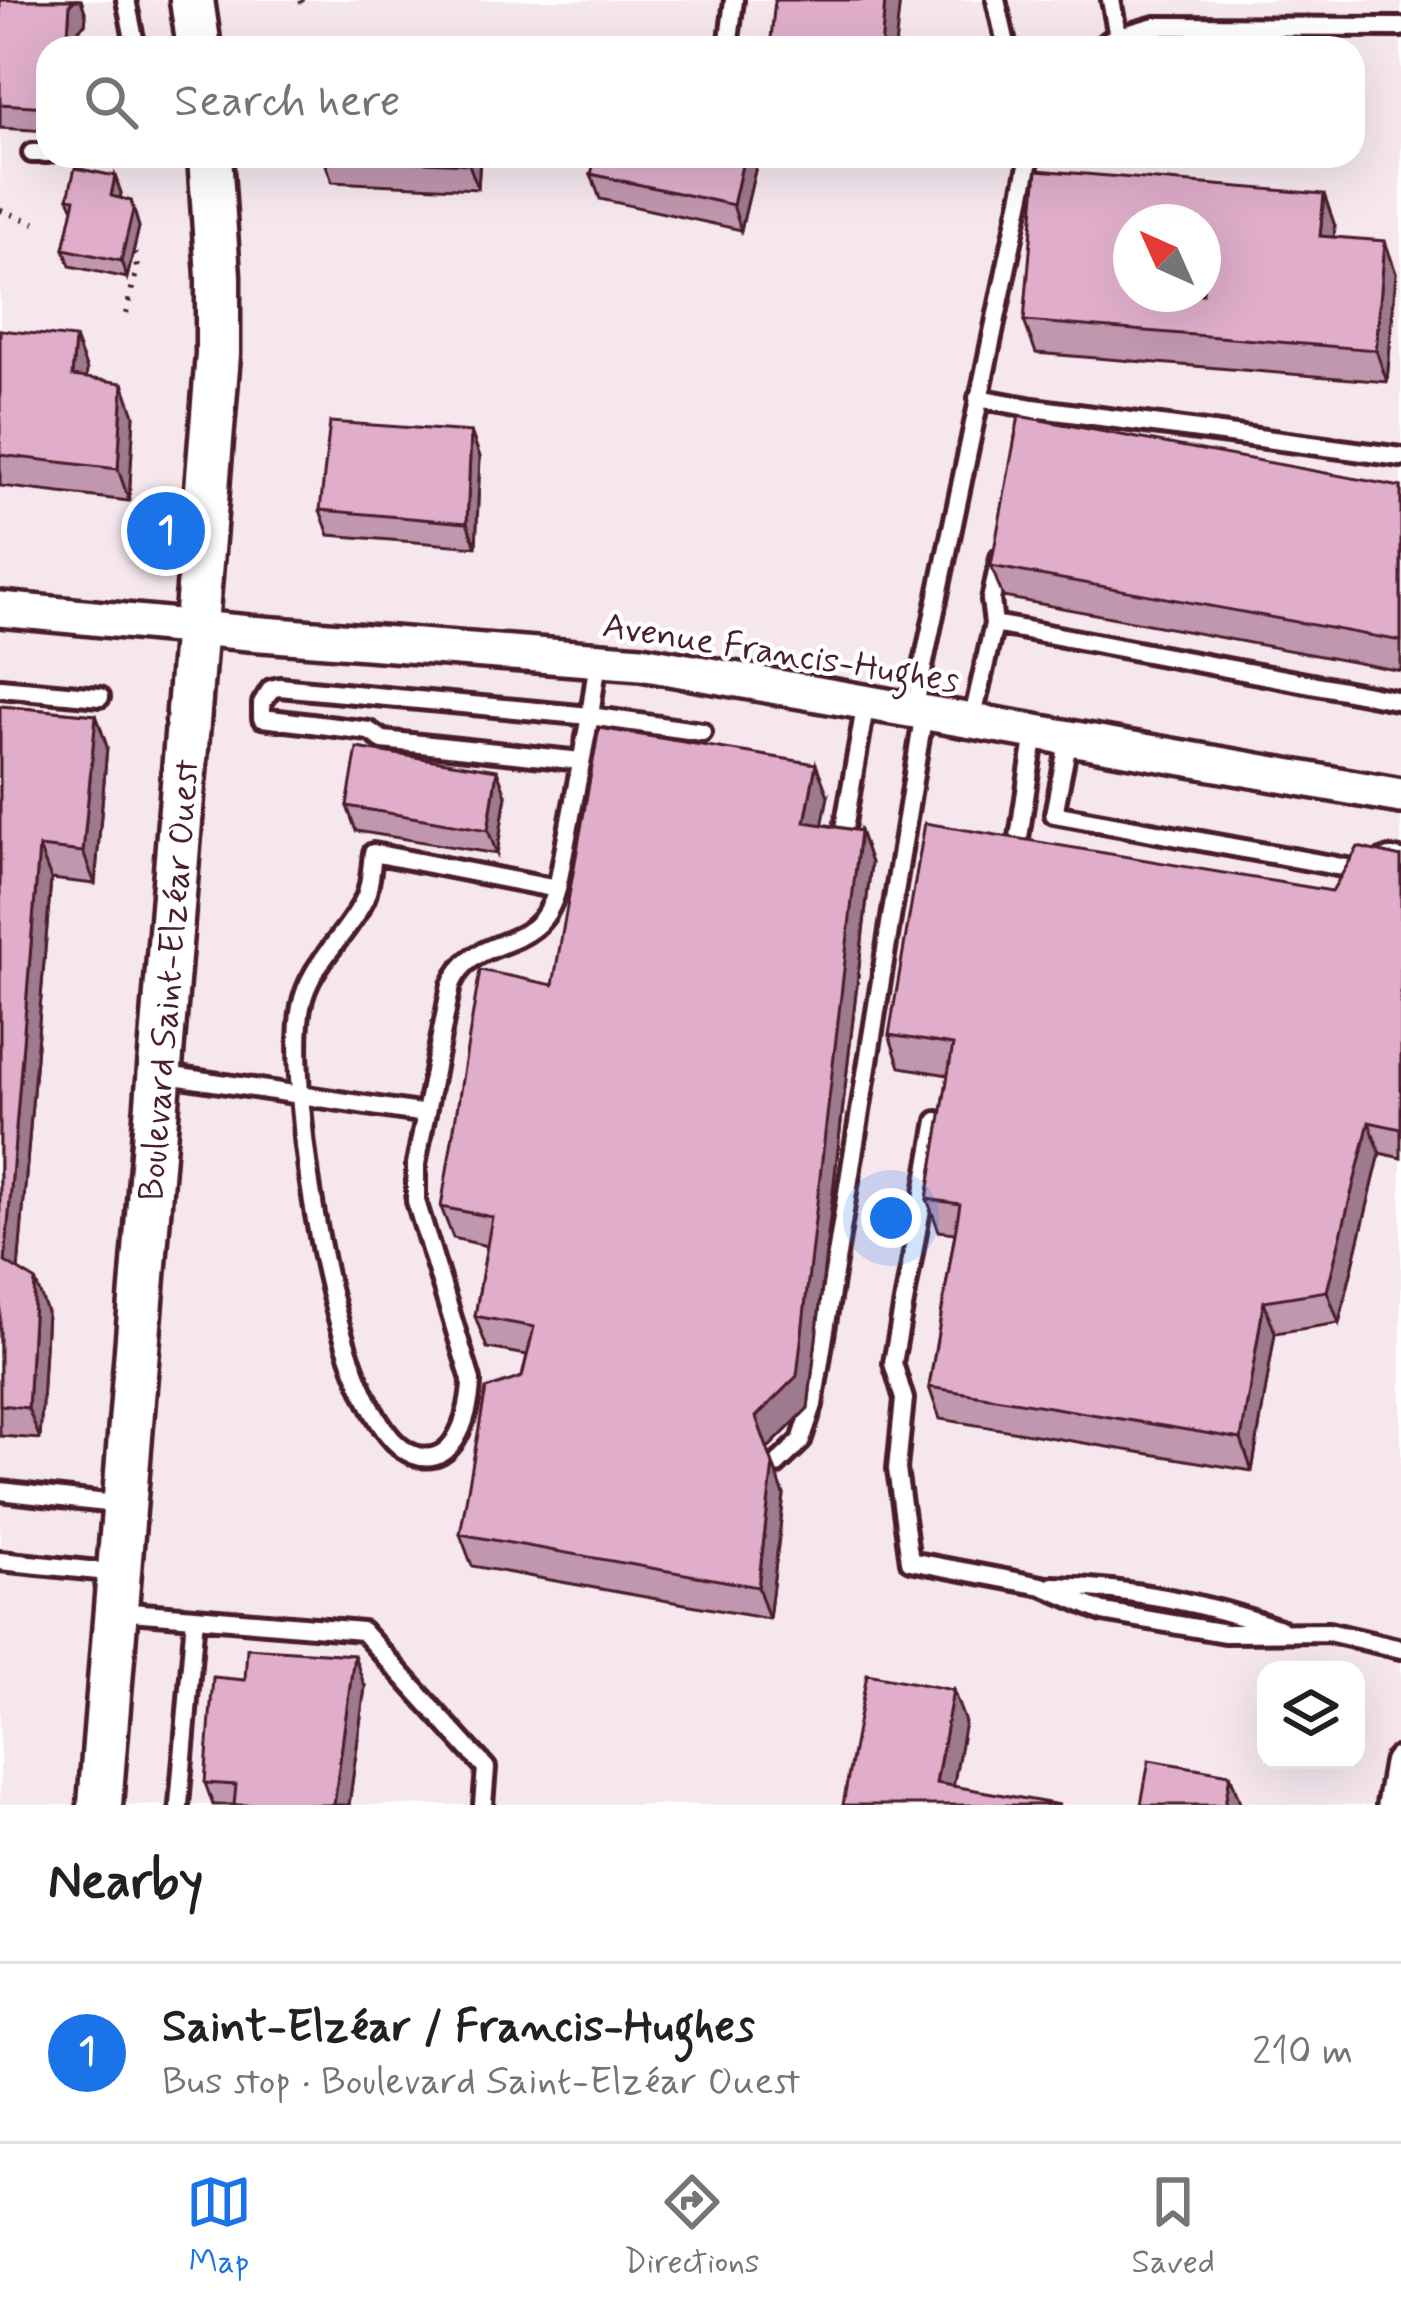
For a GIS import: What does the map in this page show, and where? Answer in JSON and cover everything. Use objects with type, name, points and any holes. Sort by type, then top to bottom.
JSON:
[{"type":"street","points":[[192,0],[197,36]]},
{"type":"street","name":"Boulevard Saint-Elzéar Ouest","points":[[100,1805],[218,354],[211,168]]},
{"type":"street","name":"Avenue Francis-Hughes","points":[[0,609],[698,671],[1401,796]]},
{"type":"street","points":[[1394,1805],[1401,1770]]},
{"type":"lane","points":[[126,0],[134,36]]},
{"type":"lane","points":[[730,36],[734,0]]},
{"type":"lane","points":[[997,0],[1004,36]]},
{"type":"lane","points":[[1111,0],[1118,36],[1155,26],[1401,27]]},
{"type":"lane","points":[[776,1465],[801,1441],[813,1405],[919,711],[1027,168]]},
{"type":"lane","points":[[978,398],[1401,457]]},
{"type":"lane","points":[[1024,450],[1033,408]]},
{"type":"lane","points":[[971,721],[994,624],[991,600],[1005,536]]},
{"type":"lane","points":[[994,624],[1401,701]]},
{"type":"lane","points":[[556,889],[373,853],[367,896],[304,993],[296,1055],[315,1222],[343,1329],[380,1425],[404,1449],[425,1457],[445,1449],[461,1432],[471,1406],[471,1380],[416,1201],[416,1164],[454,976],[477,956],[538,926],[552,906],[556,889],[590,716],[598,660]]},
{"type":"lane","points":[[581,761],[383,740],[369,731],[262,718],[262,703],[278,687],[590,716],[702,732]]},
{"type":"lane","points":[[0,688],[100,697]]},
{"type":"lane","points":[[841,846],[866,702]]},
{"type":"lane","points":[[1017,850],[1029,774],[1052,735]]},
{"type":"lane","points":[[1052,735],[1060,780],[1054,814],[1358,870],[1389,856],[1401,859]]},
{"type":"lane","points":[[1029,774],[1060,780]]},
{"type":"lane","points":[[160,1074],[426,1114]]},
{"type":"lane","points":[[937,1121],[893,1363],[904,1399],[897,1469],[910,1562],[1042,1586],[1103,1612],[1226,1633],[1328,1632],[1401,1649]]},
{"type":"lane","points":[[0,1491],[124,1505]]},
{"type":"lane","points":[[0,1561],[195,1616],[362,1631],[486,1768],[483,1805]]},
{"type":"lane","points":[[178,1805],[195,1616]]},
{"type":"path","points":[[0,210],[35,223]]},
{"type":"path","points":[[126,314],[137,268],[134,246]]},
{"type":"shaded area","points":[[0,0],[1401,0],[1401,1805],[0,1805]]},
{"type":"building","points":[[0,0],[75,0],[70,4],[68,33],[86,36],[36,36],[36,106],[0,104]]},
{"type":"building","points":[[775,0],[885,0],[882,36],[771,36]]},
{"type":"building","points":[[75,168],[115,176],[111,196],[131,201],[121,261],[64,249],[75,199],[68,198]]},
{"type":"building","points":[[593,168],[741,168],[733,205],[591,174]]},
{"type":"building","points":[[1037,170],[1324,194],[1320,236],[1385,241],[1376,350],[1024,321]]},
{"type":"building","points":[[0,330],[75,338],[72,376],[123,383],[118,469],[0,455]]},
{"type":"building","points":[[1019,416],[1401,487],[1401,641],[991,566]]},
{"type":"building","points":[[330,422],[471,432],[467,523],[320,510]]},
{"type":"building","points":[[0,706],[96,715],[83,852],[39,847],[5,1262],[35,1280],[28,1408],[0,1405]]},
{"type":"building","points":[[599,728],[816,764],[805,822],[860,831],[797,1376],[756,1417],[773,1464],[758,1587],[460,1534],[486,1389],[522,1377],[534,1327],[475,1316],[492,1217],[441,1207],[480,970],[553,985]]},
{"type":"building","points":[[357,748],[497,770],[488,830],[347,806]]},
{"type":"building","points":[[925,823],[1332,891],[1358,847],[1401,857],[1401,1129],[1369,1122],[1327,1291],[1264,1301],[1241,1439],[929,1387],[960,1204],[927,1199],[953,1045],[889,1035]]},
{"type":"building","points":[[247,1648],[354,1655],[334,1805],[234,1805],[236,1785],[205,1783],[213,1677],[245,1680]]},
{"type":"building","points":[[867,1674],[953,1690],[936,1783],[1060,1805],[843,1805]]},
{"type":"building","points":[[1149,1760],[1230,1774],[1225,1805],[1141,1805]]},
{"type":"place","name":"Saint-Elzéar / Francis-Hughes","points":[[166,531]]}]
